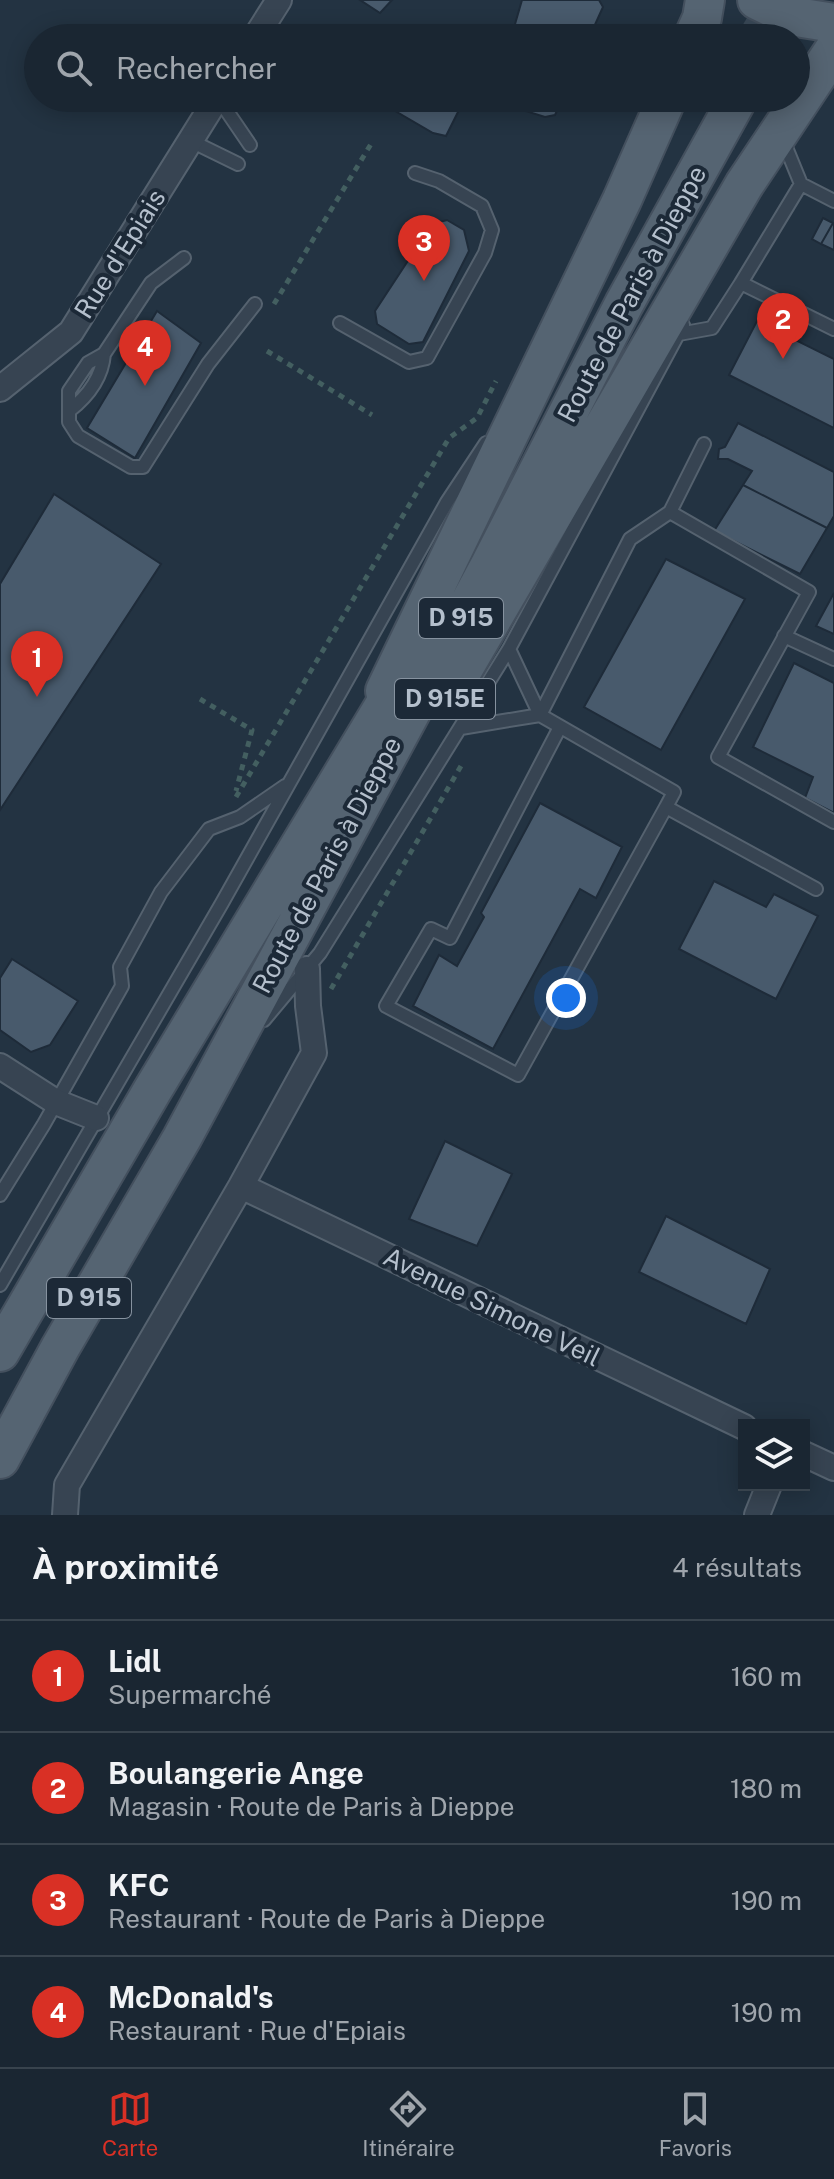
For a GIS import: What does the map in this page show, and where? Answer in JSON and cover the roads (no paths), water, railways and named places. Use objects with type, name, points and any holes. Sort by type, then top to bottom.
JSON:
[{"type":"main road","points":[[699,24],[705,0]]},
{"type":"main road","points":[[757,0],[790,16],[834,23]]},
{"type":"main road","name":"D 915E","points":[[810,86],[834,50]]},
{"type":"main road","name":"D 915E","points":[[360,744],[622,200],[661,112]]},
{"type":"main road","name":"Route de Paris à Dieppe","points":[[0,1352],[360,744],[491,533],[713,112]]},
{"type":"main road","name":"Route de Paris à Dieppe","points":[[0,1459],[60,1348],[182,1138],[490,565],[624,304],[730,112]]},
{"type":"main road","name":"D 915E","points":[[182,1138],[257,1029],[744,185],[793,112]]},
{"type":"street","points":[[264,24],[279,0]]},
{"type":"street","name":"Rue d'Epiais","points":[[0,389],[71,332],[209,112]]},
{"type":"street","points":[[65,1515],[67,1485],[241,1186],[314,1053],[307,969]]},
{"type":"street","points":[[0,1066],[56,1102],[96,1118]]},
{"type":"street","name":"Avenue Simone Veil","points":[[241,1186],[738,1424]]},
{"type":"street","points":[[810,1457],[834,1468]]},
{"type":"street","points":[[757,1515],[767,1491]]},
{"type":"lane","points":[[228,112],[250,145]]},
{"type":"lane","points":[[780,132],[801,184],[834,201]]},
{"type":"lane","points":[[191,141],[238,164]]},
{"type":"lane","points":[[340,323],[409,362],[427,358],[485,253],[492,230],[482,206],[439,181],[415,173]]},
{"type":"lane","points":[[679,334],[712,328],[801,184]]},
{"type":"lane","points":[[697,293],[744,185]]},
{"type":"lane","points":[[184,258],[151,283],[104,354],[103,366],[85,398],[69,411],[69,422],[78,436],[131,467],[143,467],[208,364],[255,304]]},
{"type":"lane","points":[[741,283],[834,329]]},
{"type":"lane","points":[[257,1029],[320,953],[509,649],[691,307]]},
{"type":"lane","points":[[499,422],[560,329]]},
{"type":"lane","points":[[0,1285],[214,916],[447,502],[491,435]]},
{"type":"lane","points":[[540,715],[630,539],[670,512],[704,444]]},
{"type":"lane","points":[[670,512],[809,592],[718,757],[834,822]]},
{"type":"lane","points":[[784,636],[834,659]]},
{"type":"lane","points":[[509,649],[540,715],[674,792],[518,1075],[386,1006],[431,929],[450,938],[560,727]]},
{"type":"lane","points":[[411,709],[465,666]]},
{"type":"lane","points":[[461,728],[540,715]]},
{"type":"lane","points":[[0,1195],[122,986],[120,967],[161,892],[209,829],[240,817],[287,784]]},
{"type":"lane","points":[[666,807],[816,889]]},
{"type":"tunnel","points":[[765,24],[780,0]]},
{"type":"place","name":"KFC","points":[[424,281]]},
{"type":"place","name":"Boulangerie Ange","points":[[783,359]]},
{"type":"place","name":"McDonald's","points":[[145,386]]},
{"type":"place","name":"Lidl","points":[[37,697]]}]
